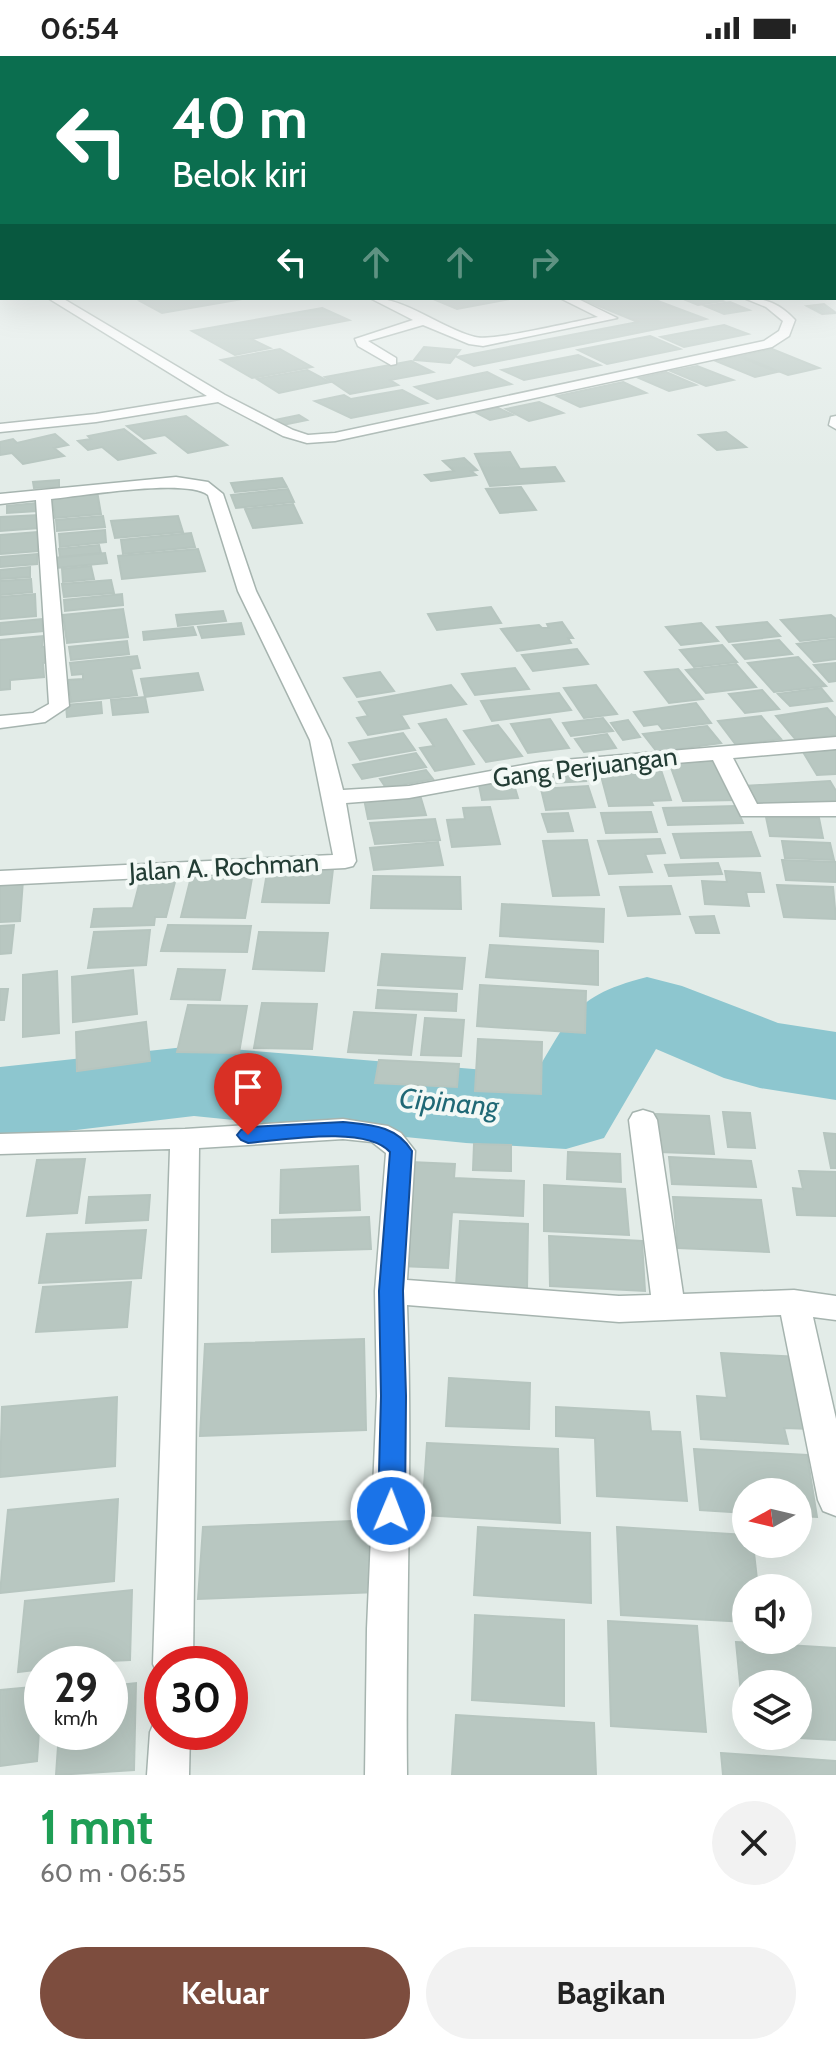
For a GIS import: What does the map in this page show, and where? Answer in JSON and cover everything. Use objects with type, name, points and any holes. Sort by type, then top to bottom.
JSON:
[{"type":"street","points":[[71,308],[220,398],[307,439],[335,437],[768,344],[785,333],[789,320],[774,308]]},
{"type":"street","points":[[397,308],[473,341],[483,342],[611,318],[589,308]]},
{"type":"street","points":[[391,361],[362,343],[361,339],[424,321]]},
{"type":"street","points":[[0,428],[96,418],[220,398]]},
{"type":"street","name":"Jalan A. Rochman","points":[[0,878],[345,861],[340,796],[320,740],[247,591],[215,494],[203,485],[176,482],[43,493]]},
{"type":"street","points":[[0,499],[43,493],[59,706],[38,718],[0,722]]},
{"type":"street","name":"Gang Perjuangan","points":[[340,796],[409,792],[540,768],[836,743]]},
{"type":"street","points":[[720,752],[749,811],[836,809]]},
{"type":"street","points":[[643,1120],[669,1309]]},
{"type":"street","points":[[0,1144],[185,1139],[343,1129],[378,1133],[391,1140],[401,1151],[391,1291],[394,1396],[386,1629],[386,1775]]},
{"type":"street","points":[[173,1646],[185,1139]]},
{"type":"street","points":[[391,1291],[619,1309],[794,1302],[836,1308]]},
{"type":"street","points":[[794,1302],[836,1500]]},
{"type":"street","points":[[168,1775],[169,1750]]},
{"type":"building","points":[[153,308],[189,308],[162,313]]},
{"type":"building","points":[[321,308],[349,320],[251,339],[270,348],[235,355],[192,331]]},
{"type":"building","points":[[604,308],[677,308],[706,319],[474,366],[457,357],[638,322]]},
{"type":"building","points":[[710,308],[749,310],[724,314]]},
{"type":"building","points":[[811,308],[830,308],[836,313],[822,314]]},
{"type":"building","points":[[724,325],[748,334],[684,347],[661,337]]},
{"type":"building","points":[[650,336],[680,349],[607,364],[578,350]]},
{"type":"building","points":[[424,347],[460,350],[450,363],[414,360]]},
{"type":"building","points":[[280,349],[312,367],[252,378],[221,360]]},
{"type":"building","points":[[772,349],[819,368],[788,375],[741,356]]},
{"type":"building","points":[[578,355],[600,365],[524,380],[502,370]]},
{"type":"building","points":[[738,356],[777,372],[755,377],[716,361]]},
{"type":"building","points":[[411,361],[433,372],[390,380],[398,385],[350,394],[325,377]]},
{"type":"building","points":[[697,366],[733,380],[706,386],[671,371]]},
{"type":"building","points":[[307,370],[330,382],[279,393],[257,379]]},
{"type":"building","points":[[487,372],[511,384],[437,399],[415,387]]},
{"type":"building","points":[[666,372],[696,385],[669,391],[639,378]]},
{"type":"building","points":[[623,382],[646,393],[580,407],[557,396]]},
{"type":"building","points":[[402,390],[427,403],[351,418],[315,401],[344,395],[351,399]]},
{"type":"building","points":[[539,402],[563,413],[529,421],[506,409]]},
{"type":"building","points":[[494,406],[513,415],[490,420],[471,410]]},
{"type":"building","points":[[299,415],[307,420],[283,425],[275,420]]},
{"type":"building","points":[[186,416],[227,445],[188,453],[165,435],[144,439],[127,426]]},
{"type":"building","points":[[124,429],[155,453],[118,460],[102,447],[88,450],[78,441],[91,439],[88,436]]},
{"type":"building","points":[[726,432],[746,447],[717,450],[699,435]]},
{"type":"building","points":[[55,434],[68,445],[54,448],[64,456],[23,464],[12,453],[0,455],[0,442],[13,439],[17,443]]},
{"type":"building","points":[[510,452],[520,469],[555,467],[564,481],[490,486],[475,454]]},
{"type":"building","points":[[464,458],[477,470],[471,471],[476,475],[431,481],[425,475],[454,471],[443,461]]},
{"type":"building","points":[[282,478],[287,487],[235,492],[231,483]]},
{"type":"building","points":[[59,480],[59,487],[34,488],[33,482]]},
{"type":"building","points":[[521,487],[536,510],[500,513],[486,489]]},
{"type":"building","points":[[288,489],[294,502],[236,508],[231,495]]},
{"type":"building","points":[[97,491],[101,514],[55,518],[52,495]]},
{"type":"building","points":[[36,503],[37,511],[7,513],[7,506]]},
{"type":"building","points":[[293,504],[302,523],[253,528],[245,509]]},
{"type":"building","points":[[39,515],[39,528],[0,531],[0,517]]},
{"type":"building","points":[[103,516],[105,527],[57,531],[56,520]]},
{"type":"building","points":[[178,516],[183,532],[115,538],[111,521]]},
{"type":"building","points":[[105,530],[106,542],[60,547],[59,534]]},
{"type":"building","points":[[37,532],[38,551],[0,554],[0,535]]},
{"type":"building","points":[[191,533],[195,547],[123,554],[121,540]]},
{"type":"building","points":[[99,545],[101,553],[60,557],[59,549]]},
{"type":"building","points":[[198,549],[205,571],[122,579],[118,556]]},
{"type":"building","points":[[105,553],[107,563],[56,568],[54,558]]},
{"type":"building","points":[[37,554],[37,564],[0,567],[0,557]]},
{"type":"building","points":[[91,566],[94,579],[63,582],[62,569]]},
{"type":"building","points":[[30,567],[30,577],[0,579],[0,570]]},
{"type":"building","points":[[31,579],[32,592],[0,595],[0,581]]},
{"type":"building","points":[[111,580],[114,593],[64,597],[62,584]]},
{"type":"building","points":[[35,594],[36,616],[0,619],[0,597]]},
{"type":"building","points":[[122,594],[123,605],[65,611],[64,600]]},
{"type":"building","points":[[491,607],[501,623],[437,630],[428,614]]},
{"type":"building","points":[[123,609],[128,637],[67,643],[63,615]]},
{"type":"building","points":[[223,611],[226,621],[178,626],[176,615]]},
{"type":"building","points":[[831,615],[836,619],[836,637],[800,641],[781,620]]},
{"type":"building","points":[[42,619],[43,631],[0,635],[0,623]]},
{"type":"building","points":[[562,622],[573,638],[568,638],[571,643],[517,651],[501,629],[539,625],[549,628],[547,624]]},
{"type":"building","points":[[767,622],[780,636],[729,642],[717,627]]},
{"type":"building","points":[[241,623],[244,634],[202,638],[198,627]]},
{"type":"building","points":[[701,623],[718,641],[681,645],[666,627]]},
{"type":"building","points":[[193,627],[196,635],[144,640],[143,632]]},
{"type":"building","points":[[43,636],[42,647],[51,646],[51,662],[43,663],[44,677],[10,680],[10,689],[0,690],[0,640]]},
{"type":"building","points":[[836,639],[836,659],[814,662],[797,644]]},
{"type":"building","points":[[779,640],[792,654],[745,659],[733,645]]},
{"type":"building","points":[[127,641],[129,654],[71,660],[69,647]]},
{"type":"building","points":[[722,645],[737,662],[694,667],[680,650]]},
{"type":"building","points":[[577,649],[588,664],[533,671],[522,655]]},
{"type":"building","points":[[137,656],[140,668],[131,669],[137,695],[71,702],[68,680],[83,679],[83,674],[72,675],[70,663]]},
{"type":"building","points":[[798,657],[826,686],[774,692],[748,663]]},
{"type":"building","points":[[836,663],[836,681],[829,682],[814,665]]},
{"type":"building","points":[[736,664],[756,687],[706,693],[686,670]]},
{"type":"building","points":[[515,668],[529,689],[475,695],[462,674]]},
{"type":"building","points":[[678,669],[703,699],[669,703],[645,672]]},
{"type":"building","points":[[380,672],[394,691],[357,697],[344,678]]},
{"type":"building","points":[[198,673],[203,690],[145,697],[141,679]]},
{"type":"building","points":[[451,685],[466,704],[401,715],[409,728],[368,735],[357,718],[368,716],[359,702]]},
{"type":"building","points":[[596,685],[617,714],[584,718],[564,688]]},
{"type":"building","points":[[821,688],[832,701],[790,706],[778,694]]},
{"type":"building","points":[[762,690],[779,709],[745,713],[729,694]]},
{"type":"building","points":[[559,693],[571,710],[492,721],[481,701]]},
{"type":"building","points":[[145,697],[148,712],[113,715],[111,700]]},
{"type":"building","points":[[101,702],[102,713],[67,717],[66,705]]},
{"type":"building","points":[[696,703],[711,723],[662,729],[658,724],[644,726],[634,712]]},
{"type":"building","points":[[827,708],[836,718],[836,735],[796,740],[776,716]]},
{"type":"building","points":[[761,716],[781,739],[736,745],[718,721]]},
{"type":"building","points":[[603,718],[613,731],[571,736],[563,723]]},
{"type":"building","points":[[446,719],[474,764],[435,771],[420,748],[434,746],[419,724]]},
{"type":"building","points":[[550,719],[569,748],[528,753],[511,724]]},
{"type":"building","points":[[628,720],[640,737],[623,740],[611,723]]},
{"type":"building","points":[[498,725],[522,756],[486,762],[464,731]]},
{"type":"building","points":[[707,726],[721,743],[657,752],[643,734]]},
{"type":"building","points":[[403,733],[415,750],[360,760],[349,743]]},
{"type":"building","points":[[607,734],[616,748],[584,752],[575,739]]},
{"type":"building","points":[[836,750],[836,774],[817,775],[803,752]]},
{"type":"building","points":[[416,753],[426,767],[362,779],[353,765]]},
{"type":"building","points":[[721,761],[737,800],[683,801],[669,762]]},
{"type":"building","points":[[660,767],[671,800],[651,801],[653,805],[609,806],[599,768]]},
{"type":"building","points":[[426,770],[433,779],[386,788],[380,779]]},
{"type":"building","points":[[582,770],[586,781],[532,784],[529,773]]},
{"type":"building","points":[[512,778],[518,798],[482,800],[478,780]]},
{"type":"building","points":[[830,781],[836,791],[836,804],[755,808],[744,786]]},
{"type":"building","points":[[588,786],[595,807],[546,810],[541,789]]},
{"type":"building","points":[[420,795],[426,815],[368,819],[364,799]]},
{"type":"building","points":[[736,806],[743,823],[668,825],[663,808]]},
{"type":"building","points":[[490,807],[500,844],[452,847],[447,820],[465,819],[463,808]]},
{"type":"building","points":[[651,812],[657,832],[606,833],[601,813]]},
{"type":"building","points":[[568,813],[573,831],[548,832],[542,814]]},
{"type":"building","points":[[766,817],[819,818],[823,838],[770,836]]},
{"type":"building","points":[[435,819],[440,840],[375,844],[370,823]]},
{"type":"building","points":[[751,832],[760,856],[681,858],[673,834]]},
{"type":"building","points":[[660,839],[665,853],[645,854],[652,872],[609,874],[598,841]]},
{"type":"building","points":[[587,840],[599,895],[553,896],[543,841]]},
{"type":"building","points":[[782,841],[830,843],[834,860],[785,858]]},
{"type":"building","points":[[438,842],[443,865],[374,870],[370,848]]},
{"type":"building","points":[[782,860],[836,862],[836,882],[786,880]]},
{"type":"building","points":[[718,863],[722,874],[669,876],[665,865]]},
{"type":"building","points":[[268,867],[333,869],[329,903],[262,902]]},
{"type":"building","points":[[725,871],[760,873],[764,892],[746,892],[749,906],[705,904],[702,881],[727,882]]},
{"type":"building","points":[[373,876],[460,877],[461,909],[371,908]]},
{"type":"building","points":[[191,877],[252,878],[245,918],[181,917]]},
{"type":"building","points":[[23,880],[20,921],[0,922],[0,882]]},
{"type":"building","points":[[140,881],[175,882],[166,917],[155,917],[154,925],[91,927],[94,909],[133,908]]},
{"type":"building","points":[[777,885],[833,887],[836,919],[784,917]]},
{"type":"building","points":[[671,886],[680,914],[628,916],[620,887]]},
{"type":"building","points":[[502,904],[604,909],[603,942],[500,936]]},
{"type":"building","points":[[714,916],[719,933],[696,933],[690,917]]},
{"type":"building","points":[[14,925],[11,953],[0,954],[0,926]]},
{"type":"building","points":[[168,925],[251,926],[247,952],[161,951]]},
{"type":"building","points":[[150,930],[146,965],[88,968],[94,932]]},
{"type":"building","points":[[259,932],[328,933],[324,971],[253,969]]},
{"type":"building","points":[[490,945],[598,951],[598,985],[486,977]]},
{"type":"building","points":[[382,954],[465,958],[462,989],[378,985]]},
{"type":"building","points":[[178,969],[225,970],[220,1000],[171,999]]},
{"type":"building","points":[[133,970],[137,1014],[73,1022],[72,977]]},
{"type":"building","points":[[57,971],[59,1033],[23,1037],[23,975]]},
{"type":"building","points":[[480,985],[586,991],[585,1033],[477,1026]]},
{"type":"building","points":[[0,989],[8,989],[4,1020],[0,1020]]},
{"type":"building","points":[[378,990],[457,994],[456,1011],[376,1008]]},
{"type":"building","points":[[262,1003],[317,1004],[312,1049],[254,1048]]},
{"type":"building","points":[[188,1005],[247,1006],[239,1053],[177,1052]]},
{"type":"building","points":[[354,1012],[416,1015],[411,1055],[348,1052]]},
{"type":"building","points":[[425,1018],[464,1020],[461,1056],[421,1055]]},
{"type":"building","points":[[146,1022],[150,1061],[77,1071],[76,1032]]},
{"type":"building","points":[[478,1039],[542,1042],[541,1094],[475,1091]]},
{"type":"building","points":[[379,1060],[459,1064],[457,1087],[375,1083]]},
{"type":"building","points":[[723,1112],[750,1113],[755,1148],[728,1147]]},
{"type":"building","points":[[656,1114],[709,1116],[714,1154],[659,1152]]},
{"type":"building","points":[[824,1133],[836,1134],[836,1168],[831,1168]]},
{"type":"building","points":[[474,1144],[511,1145],[511,1171],[473,1170]]},
{"type":"building","points":[[568,1152],[620,1154],[621,1182],[567,1179]]},
{"type":"building","points":[[669,1157],[751,1161],[756,1187],[672,1184]]},
{"type":"building","points":[[85,1159],[77,1213],[27,1216],[37,1160]]},
{"type":"building","points":[[410,1162],[455,1164],[454,1178],[524,1181],[523,1216],[452,1212],[448,1268],[400,1266]]},
{"type":"building","points":[[358,1166],[360,1210],[280,1213],[281,1170]]},
{"type":"building","points":[[799,1171],[836,1172],[836,1216],[797,1215],[793,1188],[803,1189]]},
{"type":"building","points":[[544,1185],[625,1189],[629,1235],[544,1231]]},
{"type":"building","points":[[150,1195],[148,1220],[86,1223],[89,1197]]},
{"type":"building","points":[[673,1197],[761,1200],[769,1252],[678,1248]]},
{"type":"building","points":[[369,1217],[371,1249],[272,1252],[272,1220]]},
{"type":"building","points":[[460,1221],[528,1224],[527,1290],[456,1286]]},
{"type":"building","points":[[146,1230],[141,1278],[39,1283],[47,1234]]},
{"type":"building","points":[[549,1236],[642,1241],[645,1291],[550,1286]]},
{"type":"building","points":[[131,1282],[127,1327],[36,1332],[43,1287]]},
{"type":"building","points":[[364,1339],[366,1430],[200,1436],[205,1344]]},
{"type":"building","points":[[721,1353],[800,1357],[812,1429],[784,1428],[788,1444],[701,1439],[697,1396],[727,1398]]},
{"type":"building","points":[[449,1378],[530,1383],[529,1429],[446,1426]]},
{"type":"building","points":[[117,1397],[115,1466],[0,1477],[2,1407]]},
{"type":"building","points":[[556,1407],[649,1412],[651,1431],[680,1432],[687,1501],[597,1496],[595,1438],[556,1436]]},
{"type":"building","points":[[427,1443],[558,1449],[560,1523],[422,1515]]},
{"type":"building","points":[[694,1449],[807,1455],[811,1478],[732,1478],[732,1512],[700,1510]]},
{"type":"building","points":[[812,1486],[817,1517],[812,1517]]},
{"type":"building","points":[[118,1499],[114,1581],[0,1593],[8,1510]]},
{"type":"building","points":[[376,1520],[378,1592],[198,1599],[203,1527]]},
{"type":"building","points":[[478,1527],[590,1533],[591,1603],[474,1595]]},
{"type":"building","points":[[617,1527],[732,1534],[732,1558],[755,1558],[756,1574],[732,1574],[732,1621],[621,1615]]},
{"type":"building","points":[[132,1590],[130,1660],[128,1646],[24,1646],[24,1671],[18,1672],[25,1601]]},
{"type":"building","points":[[475,1615],[564,1620],[564,1706],[472,1700]]},
{"type":"building","points":[[608,1621],[697,1626],[706,1732],[611,1726]]},
{"type":"building","points":[[812,1647],[836,1648],[836,1740],[812,1739],[812,1670],[739,1670],[737,1654],[812,1654]]},
{"type":"building","points":[[136,1683],[134,1770],[56,1775],[58,1750],[128,1750],[128,1684]]},
{"type":"building","points":[[24,1688],[24,1750],[38,1750],[37,1761],[0,1766],[0,1690]]},
{"type":"building","points":[[456,1715],[594,1723],[596,1775],[452,1775]]},
{"type":"building","points":[[721,1753],[836,1761],[836,1775],[723,1775]]},
{"type":"waterway","name":"Cipinang","points":[[0,1103],[194,1081],[466,1107],[566,1112],[611,1032],[647,1008],[760,1054],[836,1066]]},
{"type":"route","points":[[248,1135],[343,1129],[378,1133],[391,1140],[401,1151],[391,1291],[394,1396],[391,1511]]}]
